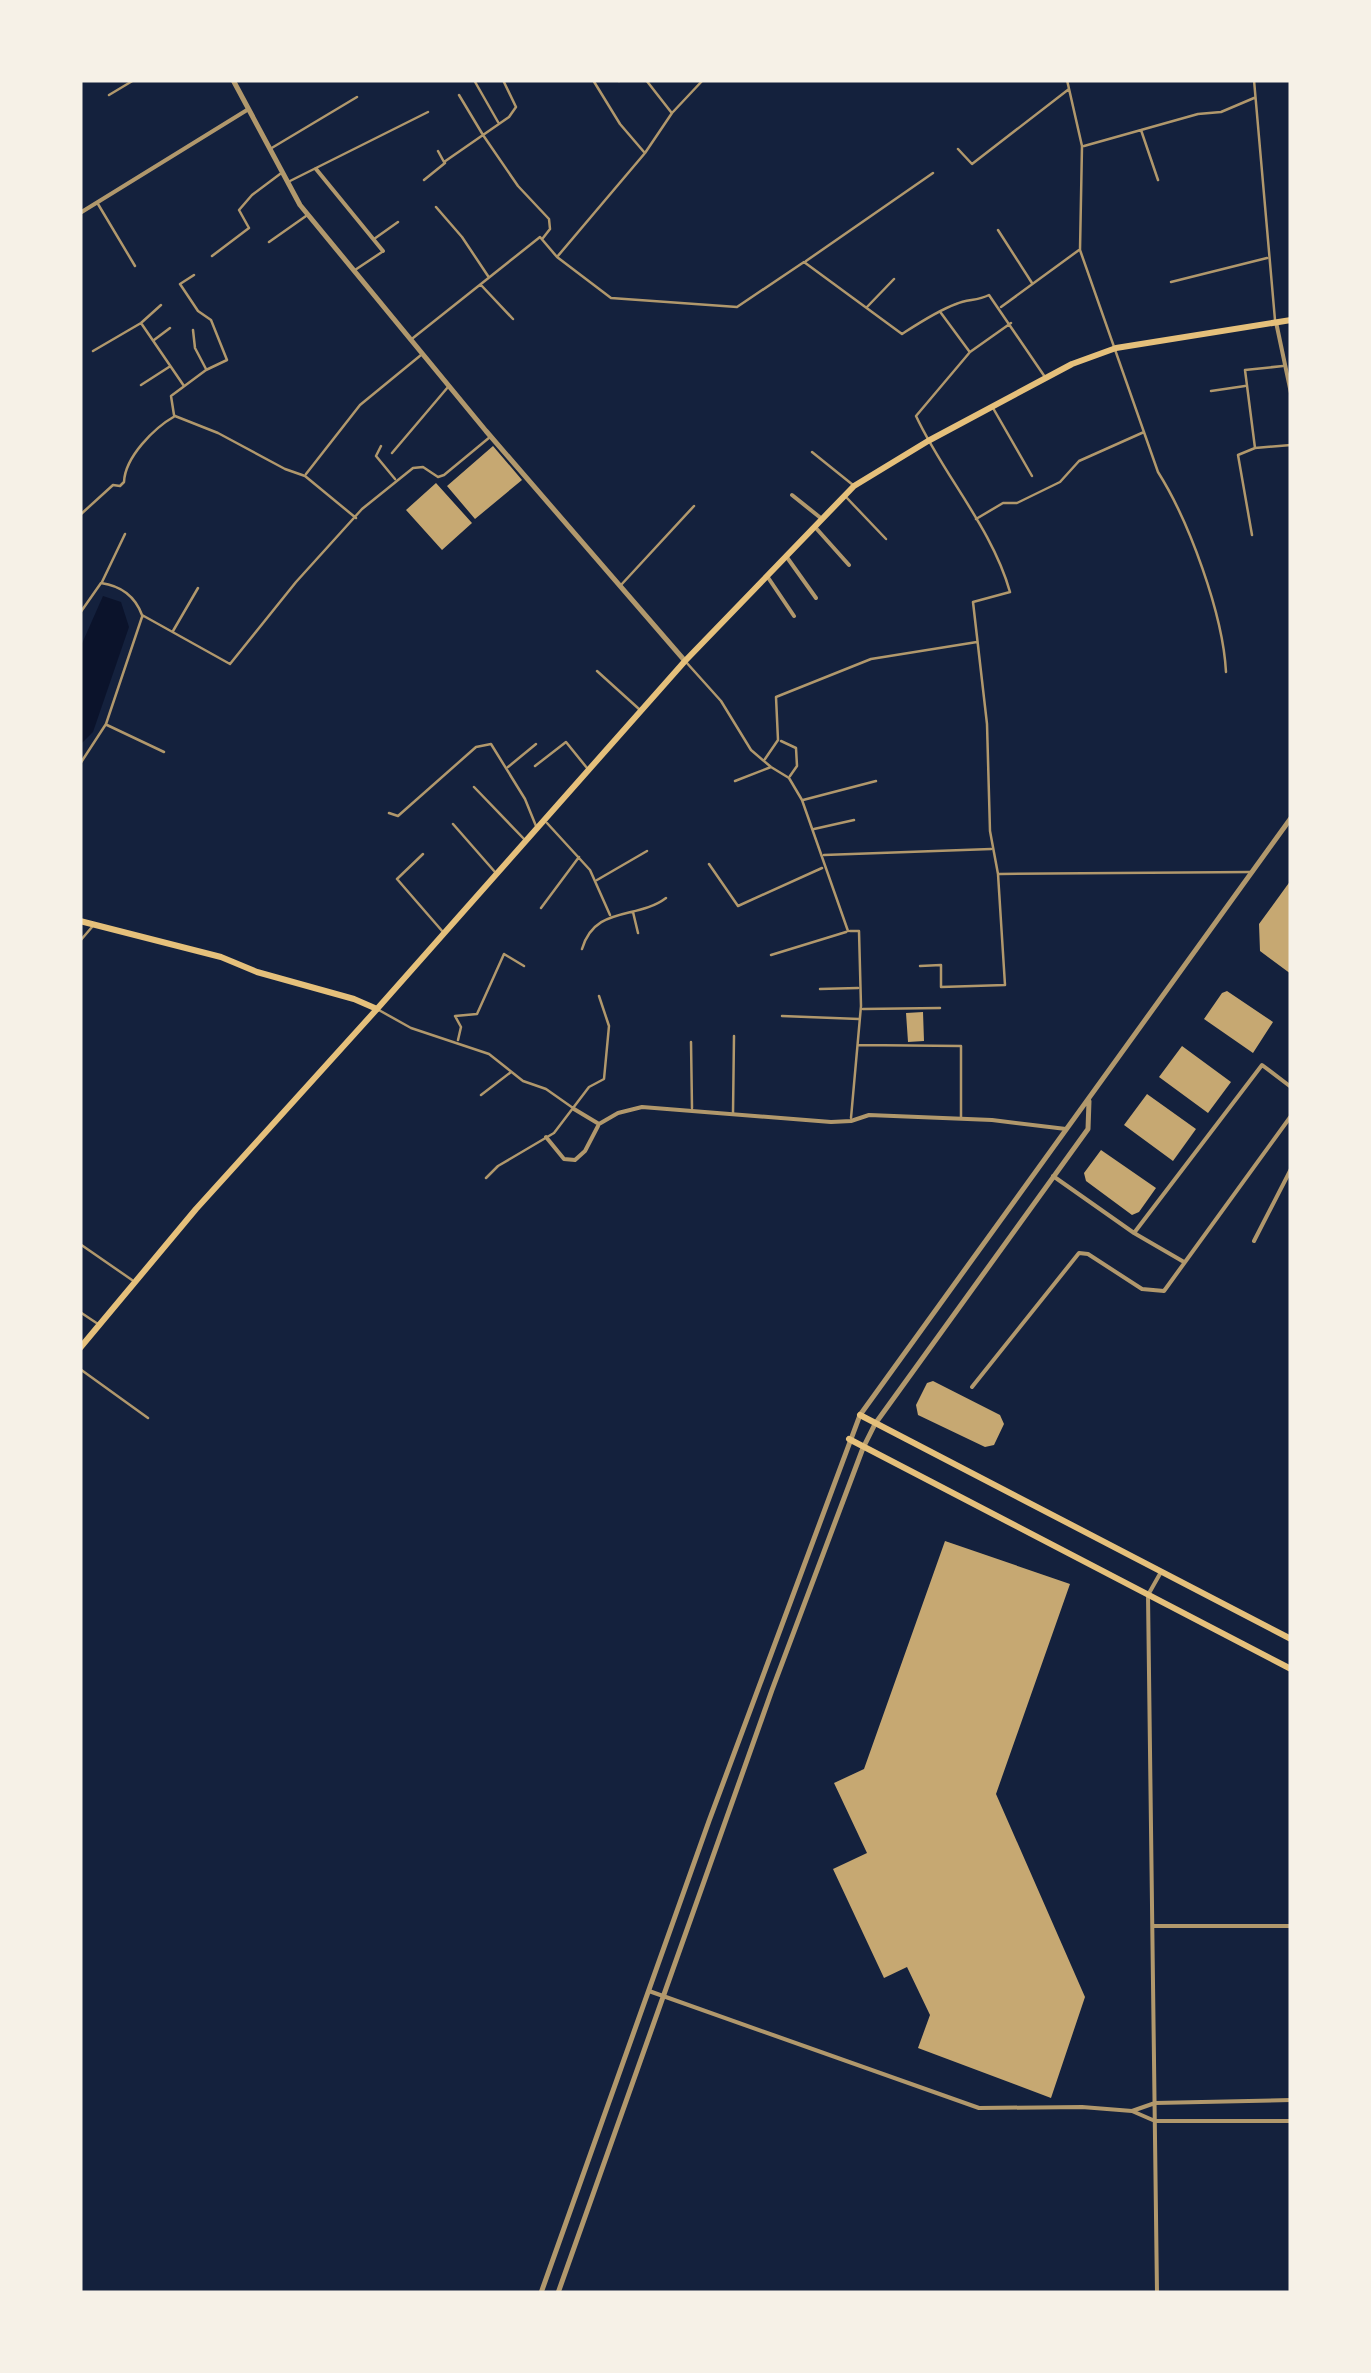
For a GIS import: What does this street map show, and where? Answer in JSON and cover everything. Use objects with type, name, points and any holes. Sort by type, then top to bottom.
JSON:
[{"type":"main road","points":[[80,1348],[196,1209],[640,710],[854,486],[992,406],[1116,348],[1291,320]]},
{"type":"main road","points":[[80,920],[221,957],[377,1009]]},
{"type":"main road","points":[[860,1415],[1291,1640]]},
{"type":"main road","points":[[849,1439],[1291,1670]]},
{"type":"street","points":[[233,80],[281,173],[308,215],[448,386],[684,661]]},
{"type":"street","points":[[80,213],[247,110]]},
{"type":"street","points":[[316,170],[382,252]]},
{"type":"street","points":[[1276,322],[1291,393]]},
{"type":"street","points":[[792,495],[822,519]]},
{"type":"street","points":[[815,526],[849,565]]},
{"type":"street","points":[[786,556],[816,598]]},
{"type":"street","points":[[766,576],[794,616]]},
{"type":"street","points":[[541,2293],[860,1415],[1291,818]]},
{"type":"street","points":[[1134,1233],[1262,1065],[1291,1087]]},
{"type":"street","points":[[558,2293],[772,1690],[863,1448],[874,1424],[1088,1129],[1089,1098]]},
{"type":"street","points":[[546,1138],[564,1158],[574,1160],[590,1144],[599,1124],[618,1113],[642,1107],[850,1121],[869,1114],[961,1118],[1066,1129]]},
{"type":"street","points":[[574,1109],[599,1124]]},
{"type":"street","points":[[972,1387],[1079,1253],[1088,1254],[1142,1289],[1164,1291],[1291,1116]]},
{"type":"street","points":[[1254,1241],[1291,1169]]},
{"type":"street","points":[[1053,1176],[1186,1264]]},
{"type":"street","points":[[1157,2293],[1148,1595],[1161,1572]]},
{"type":"street","points":[[760,1685],[772,1690]]},
{"type":"street","points":[[1154,1926],[1291,1926]]},
{"type":"street","points":[[650,1991],[979,2108],[1132,2111],[1155,2121],[1291,2121]]},
{"type":"street","points":[[1132,2111],[1155,2103],[1291,2100]]},
{"type":"lane","points":[[108,95],[134,80]]},
{"type":"lane","points":[[474,80],[499,124]]},
{"type":"lane","points":[[444,162],[499,124],[516,107],[503,80]]},
{"type":"lane","points":[[593,80],[620,124],[645,153]]},
{"type":"lane","points":[[646,80],[672,113]]},
{"type":"lane","points":[[1067,80],[1082,146],[1080,250],[1158,472],[1178,505],[1213,606],[1226,672]]},
{"type":"lane","points":[[1254,80],[1276,322]]},
{"type":"lane","points":[[557,257],[645,153],[699,81]]},
{"type":"lane","points":[[958,149],[972,164],[1070,89]]},
{"type":"lane","points":[[459,94],[518,186],[549,219],[550,228],[542,239]]},
{"type":"lane","points":[[269,150],[357,97]]},
{"type":"lane","points":[[1082,146],[1198,114],[1221,112],[1255,97]]},
{"type":"lane","points":[[287,183],[428,112]]},
{"type":"lane","points":[[1141,130],[1158,180]]},
{"type":"lane","points":[[424,180],[447,165],[438,151]]},
{"type":"lane","points":[[212,256],[249,228],[238,210],[281,173]]},
{"type":"lane","points":[[411,340],[540,236],[557,257],[611,298],[737,308],[933,173]]},
{"type":"lane","points":[[97,202],[135,266]]},
{"type":"lane","points":[[436,208],[462,236],[488,278]]},
{"type":"lane","points":[[268,242],[308,215]]},
{"type":"lane","points":[[373,240],[398,222]]},
{"type":"lane","points":[[998,230],[1033,284]]},
{"type":"lane","points":[[999,308],[1080,250]]},
{"type":"lane","points":[[354,271],[382,252]]},
{"type":"lane","points":[[1171,282],[1268,258]]},
{"type":"lane","points":[[804,262],[902,334],[940,310],[978,301],[989,294],[1046,378]]},
{"type":"lane","points":[[175,416],[171,396],[227,360],[211,320],[198,311],[180,284],[194,275]]},
{"type":"lane","points":[[866,308],[894,279]]},
{"type":"lane","points":[[480,284],[512,319]]},
{"type":"lane","points":[[93,351],[141,323],[160,305]]},
{"type":"lane","points":[[940,310],[970,352]]},
{"type":"lane","points":[[141,323],[184,388]]},
{"type":"lane","points":[[920,966],[941,966],[941,987],[1004,985],[998,874],[992,848],[987,724],[973,602],[1010,592],[1002,566],[916,416],[970,352],[1011,324]]},
{"type":"lane","points":[[153,341],[170,328]]},
{"type":"lane","points":[[193,330],[195,348],[206,370]]},
{"type":"lane","points":[[305,476],[360,405],[422,354]]},
{"type":"lane","points":[[141,385],[170,366]]},
{"type":"lane","points":[[1255,448],[1245,370],[1285,366]]},
{"type":"lane","points":[[392,454],[448,386]]},
{"type":"lane","points":[[1211,391],[1246,386]]},
{"type":"lane","points":[[992,406],[1032,476]]},
{"type":"lane","points":[[175,416],[305,476],[357,518]]},
{"type":"lane","points":[[80,515],[113,485],[124,482],[124,475],[142,445],[175,416]]},
{"type":"lane","points":[[975,520],[1003,503],[1017,502],[1060,482],[1079,461],[1145,432]]},
{"type":"lane","points":[[142,615],[230,664],[362,508],[418,467],[441,477],[491,436]]},
{"type":"lane","points":[[1252,536],[1238,455],[1255,448],[1291,445]]},
{"type":"lane","points":[[381,446],[376,456],[396,480]]},
{"type":"lane","points":[[812,452],[854,486]]},
{"type":"lane","points":[[844,496],[886,539]]},
{"type":"lane","points":[[620,586],[694,506]]},
{"type":"lane","points":[[80,613],[101,583],[126,534]]},
{"type":"lane","points":[[81,760],[106,724],[142,615],[128,593],[101,583]]},
{"type":"lane","points":[[173,632],[198,588]]},
{"type":"lane","points":[[764,760],[778,740],[776,697],[871,659],[977,642]]},
{"type":"lane","points":[[684,661],[721,701],[740,734],[771,767],[790,778],[802,800],[848,932]]},
{"type":"lane","points":[[597,671],[640,710]]},
{"type":"lane","points":[[106,724],[164,752]]},
{"type":"lane","points":[[778,740],[796,748],[797,766],[790,778]]},
{"type":"lane","points":[[536,766],[566,742],[588,769]]},
{"type":"lane","points":[[388,813],[398,816],[476,747],[490,744],[537,828]]},
{"type":"lane","points":[[506,768],[536,744]]},
{"type":"lane","points":[[735,781],[771,767]]},
{"type":"lane","points":[[802,800],[876,781]]},
{"type":"lane","points":[[474,788],[526,841]]},
{"type":"lane","points":[[544,820],[580,856],[596,880],[610,915]]},
{"type":"lane","points":[[813,830],[854,820]]},
{"type":"lane","points":[[453,824],[496,874]]},
{"type":"lane","points":[[822,856],[992,848]]},
{"type":"lane","points":[[596,880],[647,851]]},
{"type":"lane","points":[[423,854],[397,879],[444,934]]},
{"type":"lane","points":[[541,908],[580,856]]},
{"type":"lane","points":[[709,864],[738,906],[825,867]]},
{"type":"lane","points":[[998,874],[1251,872]]},
{"type":"lane","points":[[582,949],[589,933],[610,915],[650,908],[666,898]]},
{"type":"lane","points":[[633,911],[638,932]]},
{"type":"lane","points":[[80,941],[94,924]]},
{"type":"lane","points":[[771,955],[858,930],[861,1009],[850,1121]]},
{"type":"lane","points":[[458,1042],[461,1025],[454,1018],[477,1014],[504,954],[524,966]]},
{"type":"lane","points":[[820,989],[860,988]]},
{"type":"lane","points":[[486,1178],[498,1166],[554,1134],[589,1088],[604,1079],[609,1026],[600,996]]},
{"type":"lane","points":[[861,1009],[940,1008]]},
{"type":"lane","points":[[377,1009],[411,1028],[489,1054],[523,1081],[546,1089],[574,1109]]},
{"type":"lane","points":[[782,1016],[860,1019]]},
{"type":"lane","points":[[732,1114],[734,1036]]},
{"type":"lane","points":[[691,1042],[692,1110]]},
{"type":"lane","points":[[856,1045],[962,1046],[961,1118]]},
{"type":"lane","points":[[481,1095],[512,1071]]},
{"type":"lane","points":[[80,1244],[134,1282]]},
{"type":"lane","points":[[80,1312],[99,1325]]},
{"type":"lane","points":[[80,1369],[148,1418]]},
{"type":"water","points":[[103,596],[121,602],[129,627],[93,732],[80,745],[80,648]]},
{"type":"building","points":[[493,446],[522,480],[475,519],[447,486]]},
{"type":"building","points":[[436,483],[472,523],[442,550],[406,510]]},
{"type":"building","points":[[1291,880],[1291,974],[1260,951],[1259,924]]},
{"type":"building","points":[[1227,991],[1273,1022],[1253,1053],[1204,1019]]},
{"type":"building","points":[[923,1012],[924,1041],[908,1042],[906,1013]]},
{"type":"building","points":[[1182,1046],[1231,1082],[1208,1113],[1159,1077]]},
{"type":"building","points":[[1147,1094],[1196,1129],[1173,1161],[1124,1125]]},
{"type":"building","points":[[1101,1150],[1156,1188],[1139,1212],[1132,1215],[1086,1181],[1084,1173]]},
{"type":"building","points":[[933,1381],[1000,1415],[1004,1424],[994,1445],[985,1447],[918,1415],[916,1405],[927,1383]]},
{"type":"building","points":[[945,1541],[1070,1584],[996,1794],[1085,1997],[1051,2098],[918,2048],[930,2015],[907,1967],[884,1978],[833,1869],[867,1853],[834,1783],[864,1769]]}]
